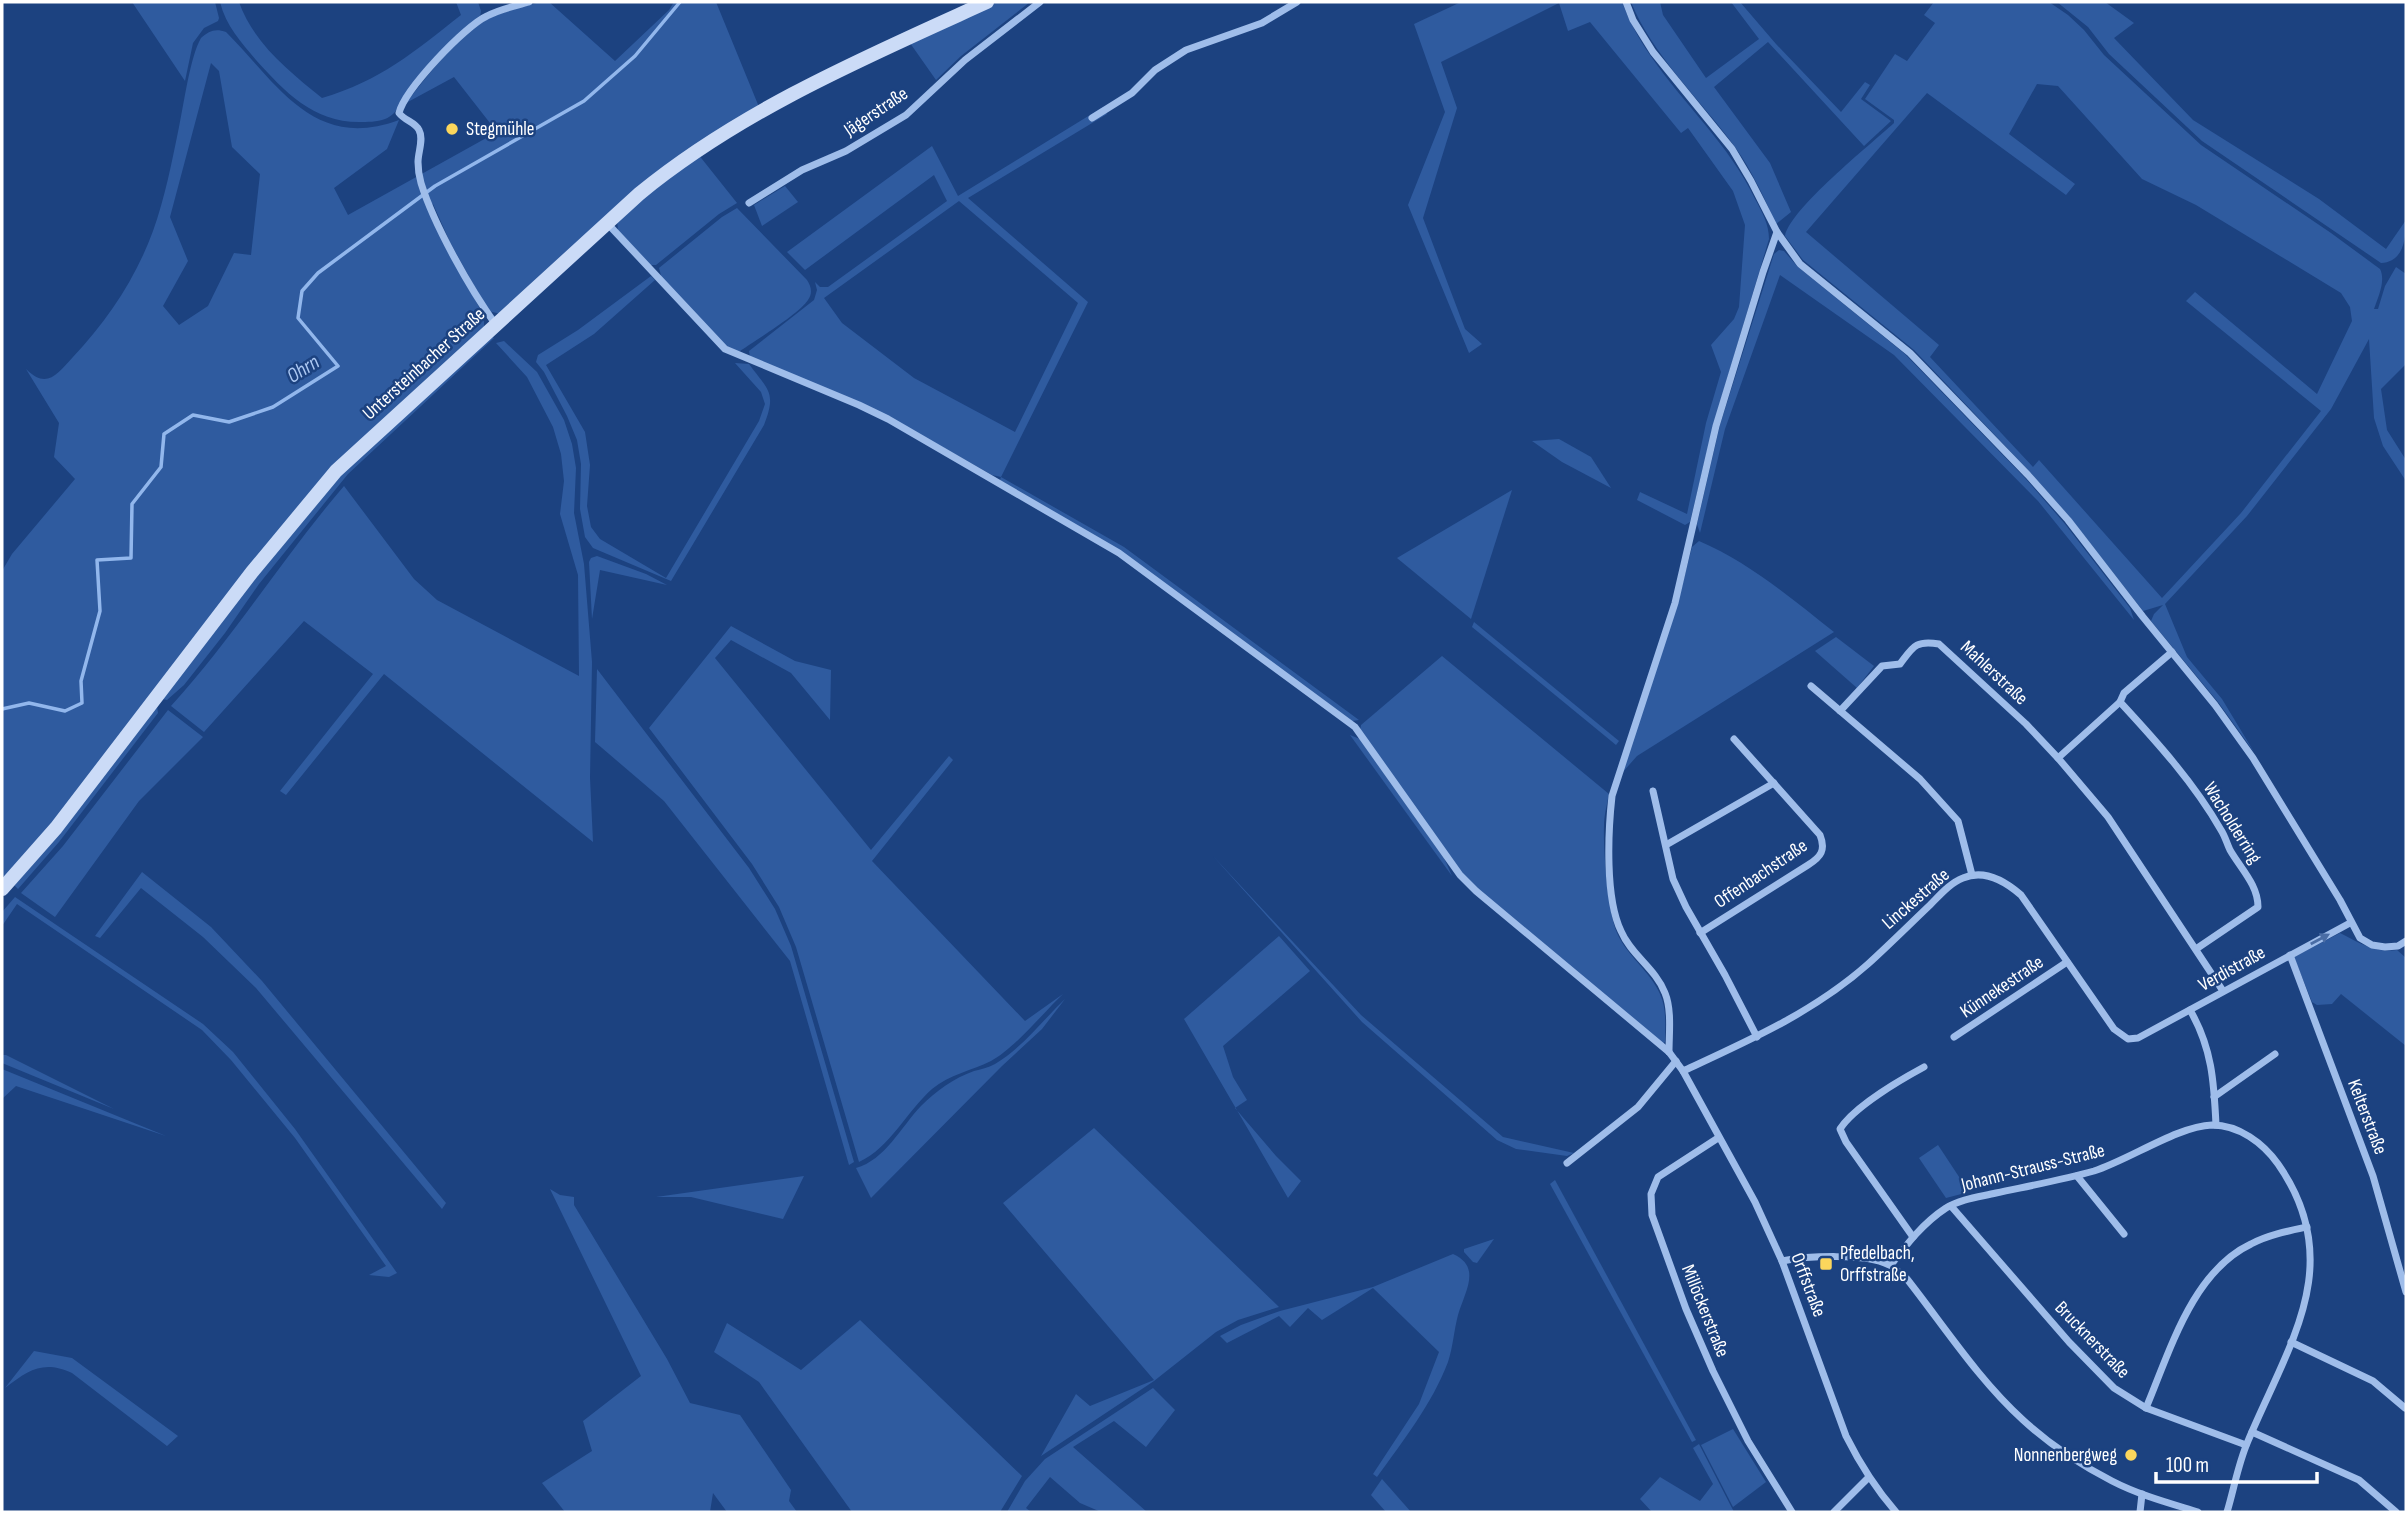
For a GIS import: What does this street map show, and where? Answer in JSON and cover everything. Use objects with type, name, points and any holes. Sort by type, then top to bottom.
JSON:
[{"type":"main road","name":"Untersteinbacher Straße","points":[[2,889],[57,828],[252,572],[336,471],[607,223],[667,171],[727,130],[880,52],[987,2]]},
{"type":"street","points":[[496,326],[447,242],[429,205],[418,160],[421,137],[419,129],[404,120],[399,113],[422,76],[474,24],[486,16],[529,2]]},
{"type":"street","name":"Jägerstraße","points":[[749,203],[802,170],[846,151],[906,115],[965,60],[1041,2]]},
{"type":"street","points":[[1092,118],[1132,93],[1155,70],[1186,50],[1262,23],[1297,2]]},
{"type":"street","points":[[1626,2],[1633,20],[1653,52],[1732,149],[1777,232],[1800,264],[1910,353],[2068,520],[2215,705],[2253,758],[2340,900],[2360,938],[2372,945],[2398,946],[2406,941]]},
{"type":"street","name":"Orffstraße","points":[[607,223],[725,349],[888,419],[1119,553],[1354,727],[1460,875],[1669,1052],[1683,1071],[1755,1202],[1782,1261],[1846,1436],[1868,1478],[1896,1512]]},
{"type":"street","points":[[1669,1052],[1667,995],[1659,981],[1629,946],[1613,909],[1608,829],[1612,796],[1675,603],[1716,426],[1777,232]]},
{"type":"street","name":"Mahlerstraße","points":[[1840,711],[1882,666],[1900,664],[1916,644],[1939,644],[2026,724],[2058,758]]},
{"type":"street","points":[[2172,652],[2124,693],[2120,702],[2058,758],[2108,817],[2223,991]]},
{"type":"street","points":[[1811,686],[1920,779],[1958,821],[1972,875]]},
{"type":"street","name":"Wacholderring","points":[[2120,702],[2162,748],[2200,798],[2258,894],[2258,907],[2196,949]]},
{"type":"street","name":"Offenbachstraße","points":[[1700,933],[1821,855],[1824,849],[1820,835],[1734,738]]},
{"type":"street","points":[[1665,845],[1773,783]]},
{"type":"street","points":[[1653,792],[1674,879],[1757,1037]]},
{"type":"street","name":"Linckestraße","points":[[1683,1071],[1757,1037],[1837,989],[1868,965],[1951,884],[1972,875],[1997,879],[2009,884],[2021,895],[2114,1030],[2128,1039]]},
{"type":"street","name":"Verdistraße","points":[[2128,1039],[2138,1038],[2350,923]]},
{"type":"street","name":"Kelterstraße","points":[[2290,955],[2373,1176],[2406,1292]]},
{"type":"street","name":"Künnekestraße","points":[[1954,1037],[2067,962]]},
{"type":"street","points":[[2190,1010],[2207,1045],[2216,1125],[2255,1139],[2274,1158],[2294,1190],[2307,1227],[2311,1251],[2311,1277],[2306,1303],[2246,1445],[2227,1512]]},
{"type":"street","points":[[2214,1097],[2275,1055]]},
{"type":"street","points":[[1567,1163],[1638,1107],[1676,1061]]},
{"type":"street","points":[[1913,1237],[1846,1142],[1840,1129],[1847,1118],[1924,1067]]},
{"type":"street","name":"Johann-Strauss-Straße","points":[[1891,1265],[1913,1237],[1935,1216],[1964,1200],[2077,1176],[2127,1158],[2184,1131],[2216,1125]]},
{"type":"street","name":"Millöckerstraße","points":[[1718,1138],[1658,1177],[1651,1195],[1652,1215],[1686,1309],[1713,1371],[1748,1441],[1792,1512]]},
{"type":"street","points":[[2077,1176],[2124,1234]]},
{"type":"street","name":"Brucknerstraße","points":[[1951,1206],[2114,1388],[2146,1408],[2246,1445]]},
{"type":"street","points":[[2146,1408],[2193,1299],[2215,1270],[2249,1245],[2267,1237],[2307,1227]]},
{"type":"street","points":[[1782,1261],[1803,1257],[1829,1257],[1863,1259],[1891,1265],[1907,1279],[1989,1385],[2024,1421],[2080,1462],[2114,1482],[2198,1512]]},
{"type":"street","points":[[2291,1342],[2373,1381],[2405,1408]]},
{"type":"street","points":[[2252,1432],[2359,1480],[2396,1512]]},
{"type":"street","points":[[1834,1512],[1868,1478]]},
{"type":"street","points":[[2140,1512],[2142,1494]]},
{"type":"shaded area","points":[[132,2],[215,2],[218,21],[204,28],[193,43],[185,81]]},
{"type":"shaded area","points":[[220,2],[239,2],[263,44],[285,67],[322,98],[362,83],[412,53],[461,15],[456,2],[478,2],[481,11],[480,17],[435,59],[411,86],[390,117],[359,122],[328,117],[289,94],[240,40],[226,19]]},
{"type":"shaded area","points":[[540,2],[549,2],[615,61],[669,10],[674,2],[716,2],[759,107],[501,314],[488,311],[450,242],[433,204],[430,206],[446,247],[484,316],[484,328],[382,421],[2,883],[2,571],[12,554],[75,479],[54,457],[59,423],[26,369],[33,375],[46,379],[57,374],[109,314],[138,265],[161,206],[191,68],[201,38],[212,31],[226,32],[280,91],[320,120],[343,127],[369,127],[399,120],[387,149],[334,188],[348,215],[497,132],[454,77],[406,103],[444,56],[478,24]],"holes":[[[211,63],[219,71],[232,147],[260,174],[251,255],[234,253],[208,306],[179,325],[163,306],[188,261],[170,217]]]},
{"type":"shaded area","points":[[995,2],[1030,2],[961,56],[936,80],[910,43]]},
{"type":"shaded area","points":[[1461,2],[1622,2],[1646,49],[1732,160],[1765,218],[1769,239],[1713,426],[1690,522],[1685,525],[1637,500],[1640,492],[1687,514],[1706,423],[1721,372],[1711,345],[1734,319],[1739,307],[1745,225],[1733,191],[1688,128],[1681,133],[1590,22],[1568,31],[1559,3],[1441,62],[1457,108],[1423,218],[1465,329],[1482,344],[1469,353],[1408,205],[1445,112],[1414,24]]},
{"type":"shaded area","points":[[1631,2],[1660,2],[1663,15],[1706,78],[1759,39],[1731,2],[1740,2],[1841,112],[1865,82],[1870,85],[1861,99],[1891,121],[1864,146],[1768,42],[1714,87],[1770,163],[1791,212],[1776,224],[1741,156],[1651,41]]},
{"type":"shaded area","points":[[1934,2],[2049,2],[2084,30],[2104,55],[2201,145],[2380,269],[2382,284],[2374,309],[2378,309],[2385,286],[2396,267],[2406,274],[2406,364],[2381,389],[2387,430],[2406,460],[2406,481],[2383,446],[2374,418],[2369,339],[2331,409],[2247,516],[2165,604],[2187,657],[2222,699],[2254,752],[2218,702],[2151,621],[2163,605],[2143,611],[2072,520],[1914,350],[1803,260],[1785,236],[1790,224],[1815,194],[1894,123],[1894,120],[1865,99],[1895,54],[1907,61],[1935,23],[1924,15]],"holes":[[[2037,84],[2058,86],[2142,179],[2196,205],[2341,293],[2350,307],[2352,321],[2317,394],[2195,292],[2186,301],[2321,411],[2241,513],[2162,598],[2039,460],[2033,467],[1930,357],[1939,345],[1806,232],[1927,93],[2066,195],[2075,184],[2009,134]]]},
{"type":"shaded area","points":[[2057,2],[2105,2],[2134,23],[2114,38],[2193,120],[2319,199],[2386,249],[2406,220],[2404,241],[2399,254],[2389,262],[2381,263],[2202,141],[2109,54],[2088,27]]},
{"type":"shaded area","points":[[1103,107],[1107,114],[968,198],[1088,302],[1001,477],[992,475],[889,417],[750,357],[749,351],[814,300],[817,290],[815,282],[820,287],[828,287],[947,201],[934,175],[805,270],[787,252],[932,146],[958,196]],"holes":[[[959,201],[1078,303],[1015,432],[914,378],[842,323],[824,298]]]},
{"type":"shaded area","points":[[698,154],[737,203],[719,214],[656,265],[650,265],[618,230],[617,220]]},
{"type":"shaded area","points":[[785,186],[798,202],[762,226],[754,205]]},
{"type":"shaded area","points":[[737,208],[807,280],[811,292],[803,306],[787,319],[740,351],[734,351],[725,346],[662,279],[659,268]]},
{"type":"shaded area","points":[[1779,250],[1784,251],[1797,266],[1905,354],[2025,478],[2065,524],[2130,608],[2134,620],[2038,501],[1894,355],[1780,275],[1725,429],[1700,533],[1697,524],[1720,425],[1774,254]]},
{"type":"shaded area","points":[[651,276],[655,280],[594,334],[546,365],[585,432],[590,465],[587,506],[591,527],[600,539],[666,578],[759,421],[765,404],[761,392],[735,363],[749,364],[766,386],[770,398],[764,425],[671,581],[593,548],[585,537],[580,509],[581,464],[577,440],[544,372],[536,362],[538,355],[578,330]]},
{"type":"shaded area","points":[[490,336],[494,338],[348,474],[259,584],[184,685],[167,700],[162,699],[337,478]]},
{"type":"shaded area","points":[[504,341],[537,372],[564,420],[572,444],[576,468],[574,513],[584,564],[592,662],[590,778],[593,842],[384,674],[286,795],[280,791],[373,674],[304,621],[204,732],[171,706],[344,486],[414,579],[437,600],[579,676],[578,575],[560,514],[564,481],[561,454],[553,427],[527,377],[496,343]]},
{"type":"shaded area","points":[[1559,439],[1591,457],[1611,488],[1562,462],[1532,441]]},
{"type":"shaded area","points":[[1001,477],[1124,547],[1359,720],[1352,721],[1120,551],[1000,480]]},
{"type":"shaded area","points":[[1512,490],[1471,619],[1397,558]]},
{"type":"shaded area","points":[[1699,541],[1753,570],[1834,632],[1637,756],[1622,773],[1678,602],[1692,547]]},
{"type":"shaded area","points":[[597,556],[646,574],[667,585],[600,570],[592,619],[589,562]]},
{"type":"shaded area","points":[[1474,622],[1619,741],[1616,745],[1472,627]]},
{"type":"shaded area","points":[[731,626],[795,661],[831,670],[830,720],[791,673],[731,640],[715,658],[871,850],[949,756],[953,760],[872,861],[1025,1021],[1063,994],[1019,1040],[1000,1055],[932,1089],[880,1148],[859,1162],[796,947],[779,907],[752,864],[649,728]]},
{"type":"shaded area","points":[[1836,637],[1874,666],[1857,688],[1815,651]]},
{"type":"shaded area","points":[[1442,656],[1609,794],[1604,818],[1604,837],[1611,911],[1621,941],[1656,986],[1662,1000],[1665,1012],[1665,1042],[1662,1044],[1463,874],[1360,731],[1361,725]]},
{"type":"shaded area","points":[[597,669],[749,868],[775,909],[791,946],[854,1162],[849,1165],[790,961],[664,801],[595,742]]},
{"type":"shaded area","points":[[157,706],[158,713],[59,842],[18,889],[13,884]]},
{"type":"shaded area","points":[[168,710],[203,737],[139,801],[55,917],[21,893],[63,846]]},
{"type":"shaded area","points":[[1350,735],[1360,739],[1444,858],[1452,876]]},
{"type":"shaded area","points":[[1213,856],[1361,1015],[1503,1137],[1574,1153],[1567,1156],[1516,1149],[1497,1140],[1362,1022]]},
{"type":"shaded area","points":[[142,872],[211,927],[262,981],[446,1203],[442,1209],[256,988],[203,937],[141,888],[100,938],[95,936]]},
{"type":"shaded area","points":[[15,897],[203,1024],[233,1052],[295,1129],[397,1273],[389,1277],[369,1275],[386,1266],[295,1138],[231,1060],[202,1030],[17,904],[2,926],[2,912]]},
{"type":"shaded area","points":[[2340,933],[2374,949],[2397,950],[2406,958],[2406,1046],[2341,994],[2332,1004],[2317,1005],[2312,1002],[2294,957]]},
{"type":"shaded area","points":[[1279,936],[1310,971],[1223,1046],[1233,1077],[1247,1100],[1236,1108],[1184,1019]]},
{"type":"shaded area","points":[[1065,999],[1042,1029],[871,1198],[856,1168],[876,1158],[933,1095],[959,1077],[1004,1058],[1023,1043]]},
{"type":"shaded area","points":[[2,1055],[6,1055],[114,1109],[2,1063]]},
{"type":"shaded area","points":[[2,1069],[166,1136],[16,1086],[2,1099]]},
{"type":"shaded area","points":[[1237,1111],[1301,1181],[1288,1198]]},
{"type":"shaded area","points":[[1094,1128],[1279,1307],[1238,1320],[1216,1332],[1154,1381],[1041,1456],[1076,1394],[1090,1406],[1154,1380],[1003,1203]]},
{"type":"shaded area","points":[[1938,1145],[1969,1192],[1946,1198],[1919,1158]]},
{"type":"shaded area","points":[[804,1176],[783,1219],[691,1197],[656,1197]]},
{"type":"shaded area","points":[[1555,1180],[1696,1440],[1692,1442],[1550,1184]]},
{"type":"shaded area","points":[[550,1189],[560,1195],[574,1197],[574,1205],[667,1359],[690,1403],[740,1415],[791,1490],[789,1501],[797,1512],[727,1512],[713,1493],[710,1512],[565,1512],[542,1483],[592,1451],[583,1421],[641,1376]]},
{"type":"shaded area","points":[[1494,1239],[1477,1263],[1464,1252],[1464,1249]]},
{"type":"shaded area","points":[[1453,1254],[1467,1266],[1469,1280],[1448,1362],[1425,1407],[1377,1477],[1373,1474],[1419,1404],[1439,1352],[1373,1288],[1322,1320],[1308,1308],[1290,1327],[1279,1316],[1227,1343],[1220,1336],[1280,1311],[1373,1287]]},
{"type":"shaded area","points":[[860,1320],[1022,1476],[1000,1512],[852,1512],[759,1382],[714,1352],[727,1323],[801,1370]]},
{"type":"shaded area","points":[[34,1351],[72,1358],[178,1436],[167,1446],[72,1373],[62,1369],[37,1369],[5,1388]]},
{"type":"shaded area","points":[[1153,1388],[1175,1410],[1146,1447],[1114,1421],[1073,1447],[1147,1512],[1101,1512],[1080,1503],[1050,1477],[1026,1508],[1031,1512],[1007,1512],[1025,1481],[1045,1459]]},
{"type":"shaded area","points":[[1733,1429],[1766,1482],[1733,1507],[1701,1445]]},
{"type":"shaded area","points":[[1699,1444],[1734,1512],[1652,1512],[1640,1499],[1660,1477],[1700,1501],[1713,1484],[1693,1448]]},
{"type":"shaded area","points":[[1382,1479],[1411,1512],[1386,1512],[1371,1495]]},
{"type":"waterway","name":"Ohrn","points":[[2,709],[29,703],[65,711],[82,703],[81,681],[100,611],[97,560],[131,558],[132,504],[161,467],[164,434],[193,415],[229,422],[273,407],[338,366],[298,318],[302,291],[318,273],[435,186],[584,101],[635,56],[680,2]]},
{"type":"place","name":"Stegmühle","points":[[452,129]]},
{"type":"place","name":"Pfedelbach, Orffstraße","points":[[1826,1264]]},
{"type":"place","name":"Nonnenbergweg","points":[[2131,1455]]}]
